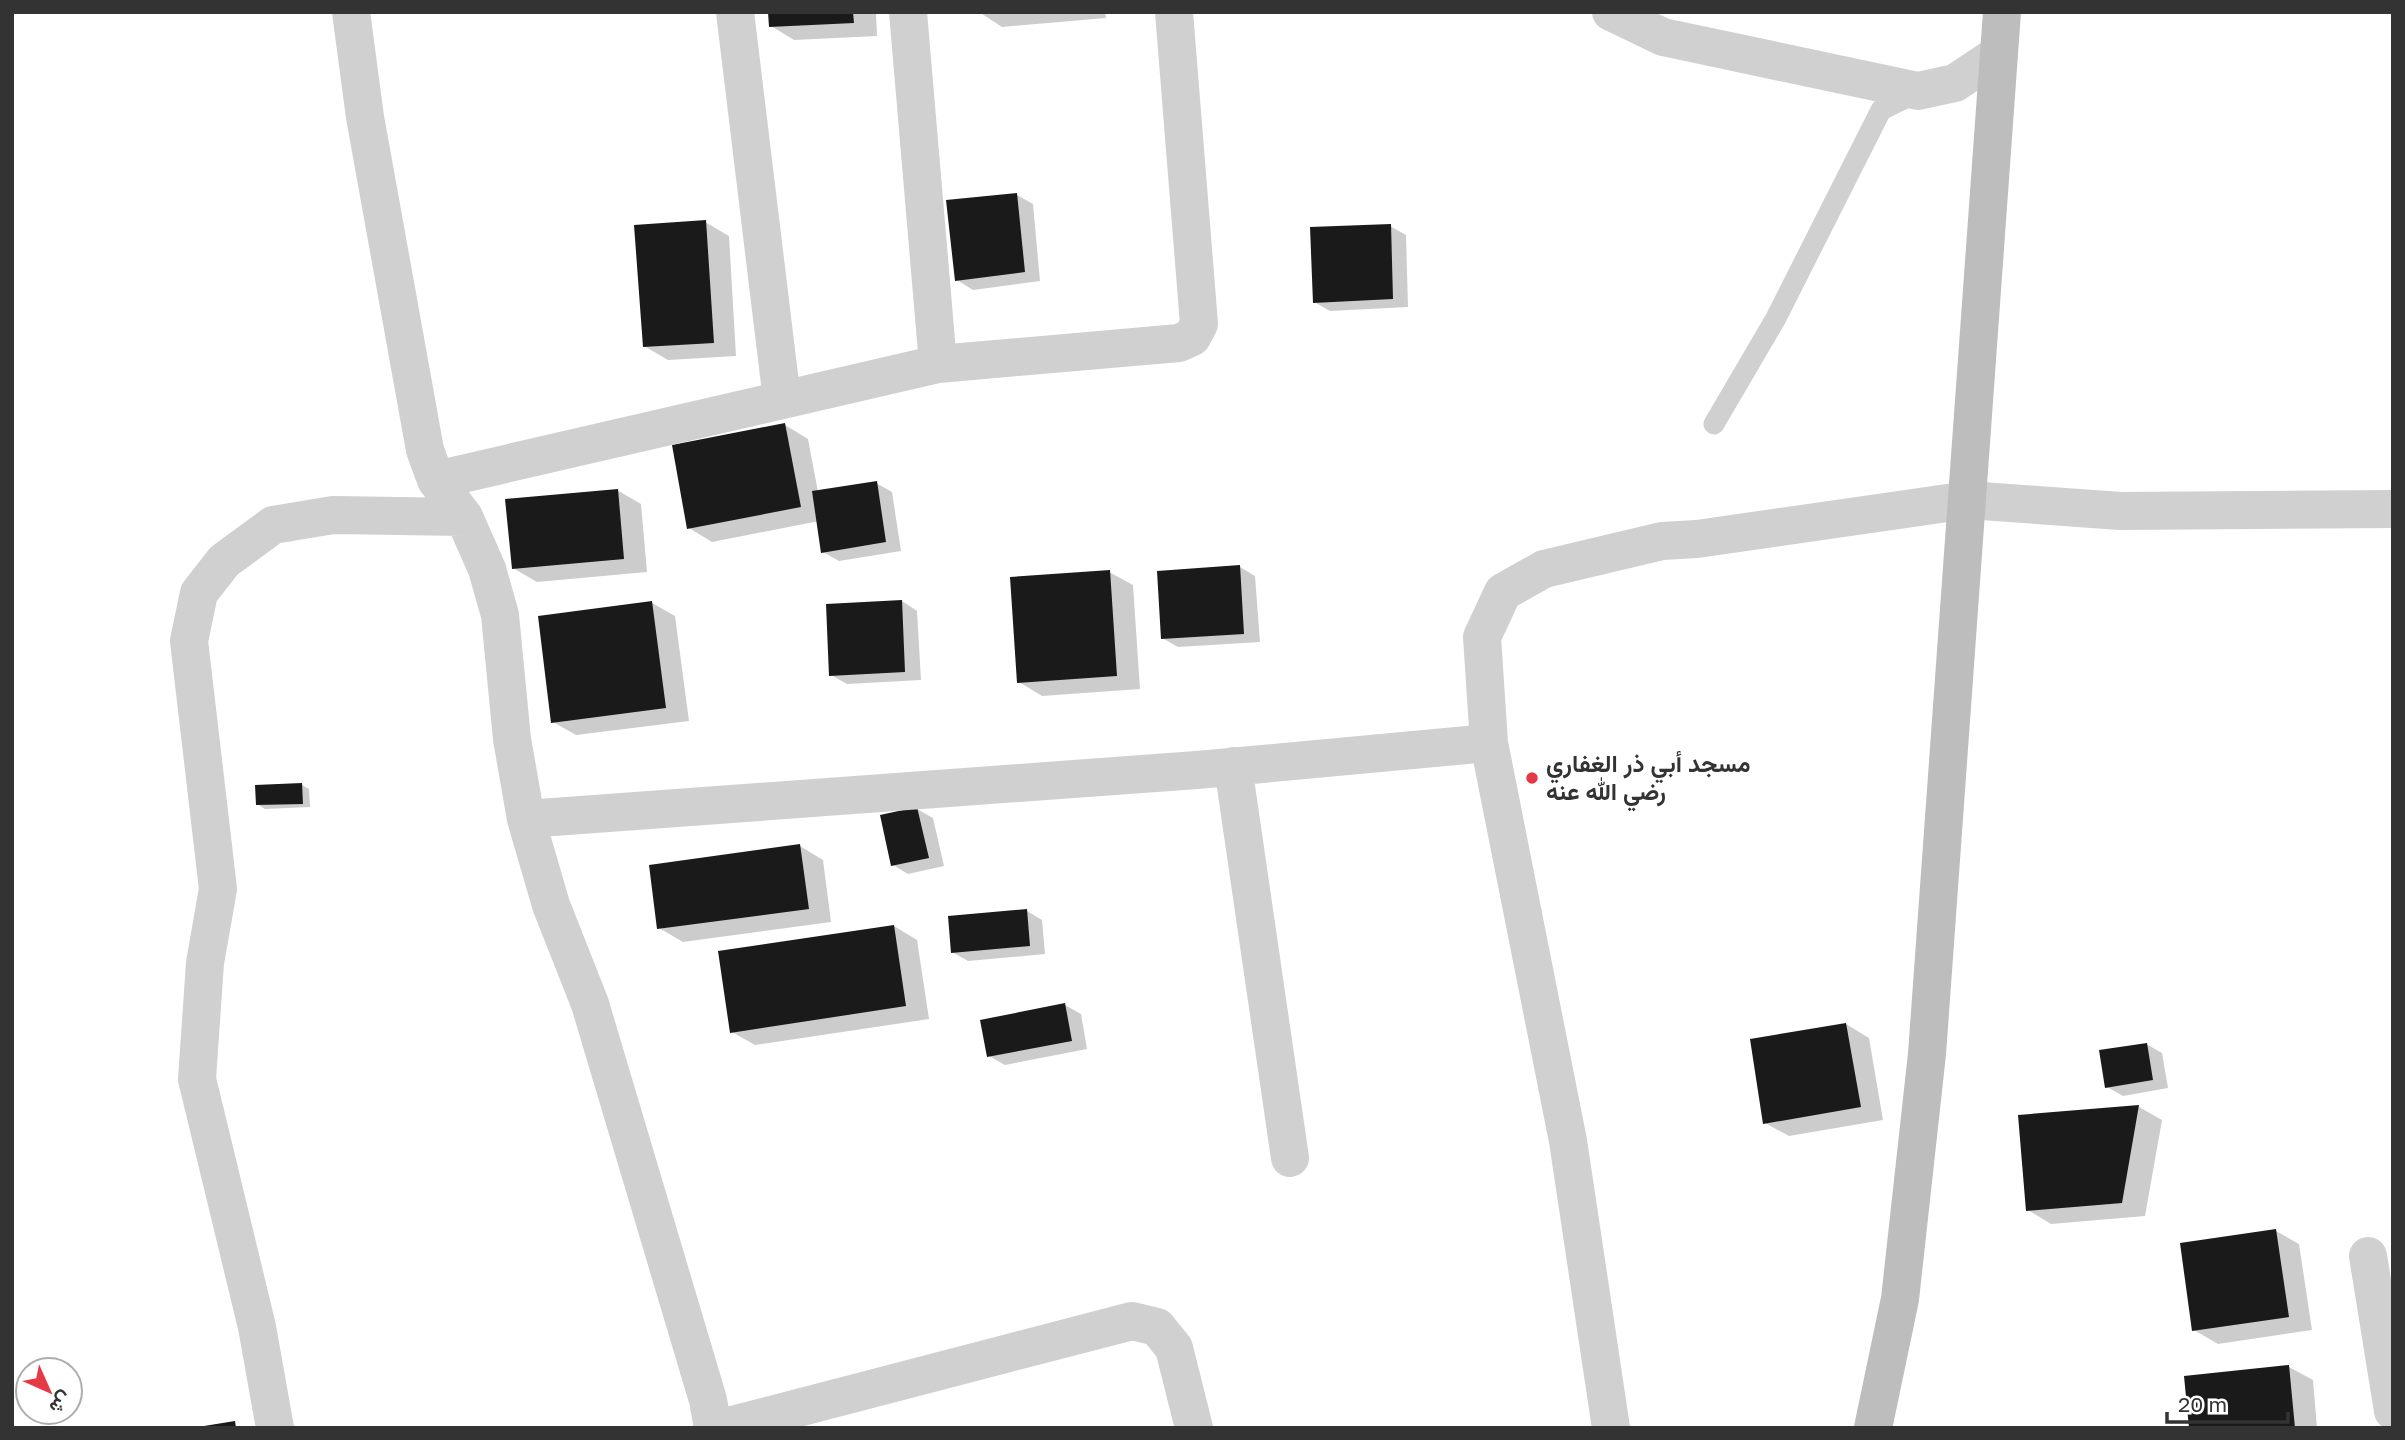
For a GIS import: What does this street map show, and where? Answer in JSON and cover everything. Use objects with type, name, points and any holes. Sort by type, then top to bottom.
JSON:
[{"type":"street","points":[[351,12],[365,117],[425,450],[436,480],[464,517],[487,569],[500,615],[512,739],[526,819],[551,905],[590,1004],[708,1400],[713,1428]]},
{"type":"street","points":[[735,12],[782,401]]},
{"type":"street","points":[[908,12],[938,364]]},
{"type":"street","points":[[436,480],[938,364],[1179,343],[1192,337],[1199,324],[1174,12]]},
{"type":"street","points":[[1611,12],[1662,37],[1918,91],[1955,83],[1997,55]]},
{"type":"street","points":[[1873,1428],[1900,1299],[1925,1068],[2002,12]]},
{"type":"street","points":[[1611,1428],[1568,1141],[1489,743],[1482,637],[1503,592],[1544,569],[1662,541],[1697,539],[1968,500],[2120,511],[2393,509]]},
{"type":"street","points":[[275,1428],[257,1327],[197,1079],[204,973],[218,889],[189,641],[192,617],[199,593],[224,561],[273,525],[333,515],[464,517]]},
{"type":"street","points":[[526,819],[1233,766],[1489,743]]},
{"type":"street","points":[[1233,766],[1290,1158]]},
{"type":"street","points":[[2368,1256],[2393,1414],[2390,1428]]},
{"type":"street","points":[[721,1428],[1132,1321],[1157,1327],[1174,1348],[1194,1428]]},
{"type":"lane","points":[[1714,424],[1776,318],[1881,110],[1918,91]]},
{"type":"building","points":[[768,12],[853,12],[854,23],[769,27]]},
{"type":"building","points":[[1017,193],[1025,272],[955,281],[946,200]]},
{"type":"building","points":[[706,220],[714,343],[643,347],[634,225]]},
{"type":"building","points":[[1391,224],[1393,299],[1313,303],[1310,227]]},
{"type":"building","points":[[785,423],[801,507],[687,529],[672,445]]},
{"type":"building","points":[[877,481],[886,542],[821,553],[812,491]]},
{"type":"building","points":[[618,489],[624,559],[512,569],[505,499]]},
{"type":"building","points":[[1240,565],[1244,634],[1161,639],[1157,571]]},
{"type":"building","points":[[1110,570],[1117,676],[1017,683],[1010,577]]},
{"type":"building","points":[[902,600],[905,672],[829,676],[826,604]]},
{"type":"building","points":[[652,601],[666,708],[551,723],[538,616]]},
{"type":"building","points":[[302,783],[303,804],[256,805],[255,785]]},
{"type":"building","points":[[917,807],[929,858],[891,866],[880,815]]},
{"type":"building","points":[[800,844],[809,909],[657,929],[649,865]]},
{"type":"building","points":[[1027,909],[1030,946],[951,953],[948,916]]},
{"type":"building","points":[[894,925],[906,1006],[730,1033],[718,951]]},
{"type":"building","points":[[1065,1003],[1072,1041],[987,1057],[980,1020]]},
{"type":"building","points":[[1846,1023],[1861,1107],[1763,1124],[1750,1039]]},
{"type":"building","points":[[2147,1043],[2153,1080],[2105,1088],[2099,1050]]},
{"type":"building","points":[[2139,1105],[2122,1203],[2026,1211],[2018,1115]]},
{"type":"building","points":[[2276,1229],[2289,1317],[2192,1331],[2180,1243]]},
{"type":"building","points":[[2289,1365],[2295,1428],[2189,1428],[2184,1376]]},
{"type":"building","points":[[235,1421],[236,1428],[204,1428],[204,1426]]},
{"type":"place","name":"مسجد أبي ذر الغفاري رضي الله عنه","points":[[1532,778]]}]
